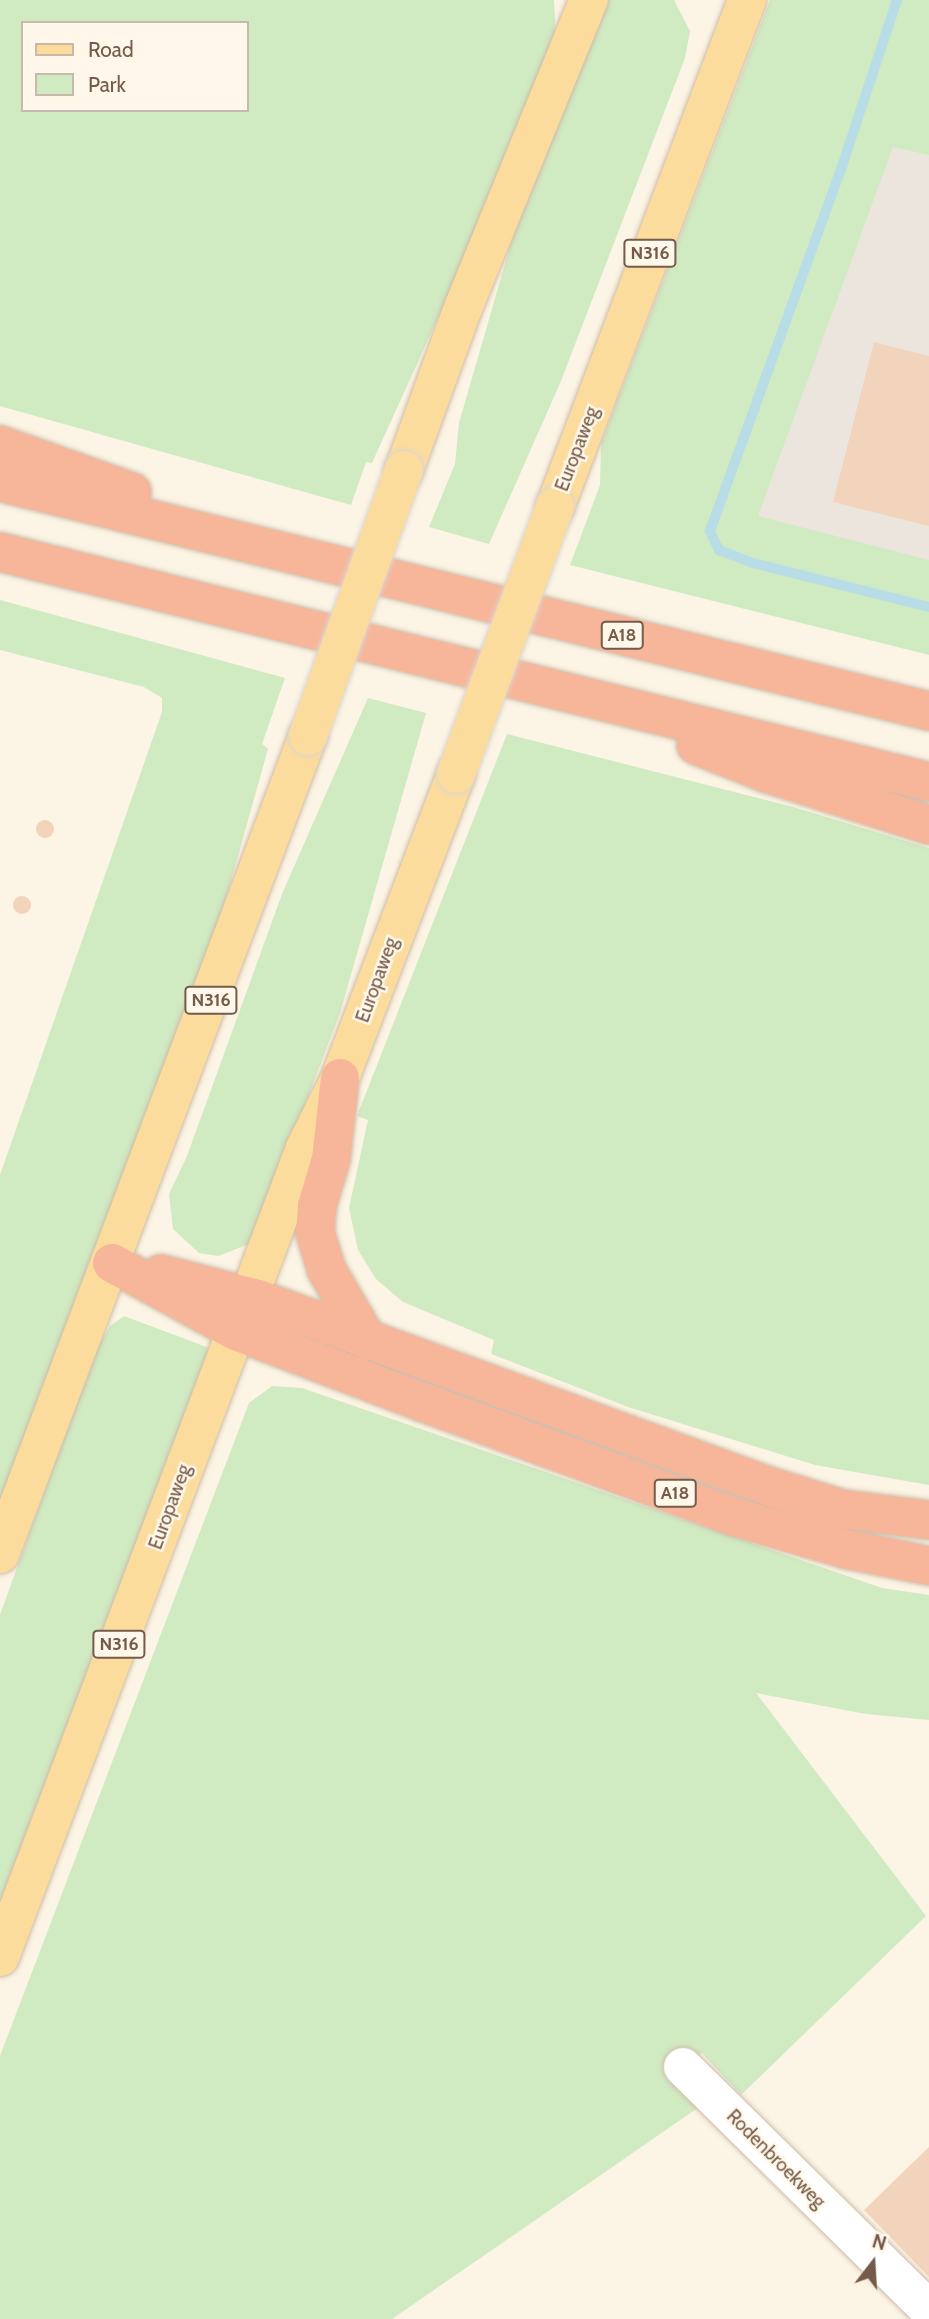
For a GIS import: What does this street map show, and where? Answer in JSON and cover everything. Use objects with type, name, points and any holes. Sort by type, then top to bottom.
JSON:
[{"type":"highway","name":"A18","points":[[0,445],[315,558]]},
{"type":"highway","name":"A18","points":[[0,482],[929,711]]},
{"type":"highway","points":[[0,552],[929,782]]},
{"type":"highway","points":[[567,693],[766,773],[929,825]]},
{"type":"highway","points":[[340,1078],[331,1159],[317,1206],[315,1232],[326,1269],[368,1341]]},
{"type":"highway","name":"A18","points":[[112,1263],[250,1296],[771,1488],[842,1508],[929,1520]]},
{"type":"highway","name":"A18","points":[[112,1263],[236,1331],[735,1517],[845,1549],[929,1566]]},
{"type":"main road","name":"N316","points":[[0,1554],[112,1263],[308,736],[463,308],[589,0]]},
{"type":"main road","name":"Europaweg","points":[[0,1957],[305,1148],[340,1078],[747,0]]},
{"type":"street","name":"Rodenbroekweg","points":[[683,2067],[929,2309]]},
{"type":"shaded area","points":[[929,0],[929,604],[705,554]]},
{"type":"green space","points":[[0,0],[554,0],[556,40],[472,243],[372,463],[366,462],[351,505],[0,406]]},
{"type":"green space","points":[[603,0],[674,0],[690,31],[685,58],[561,381],[489,544],[429,527],[455,464],[459,423],[520,212]]},
{"type":"green space","points":[[770,0],[929,0],[929,155],[893,147],[758,516],[929,560],[929,655],[570,565],[600,485],[601,444]]},
{"type":"green space","points":[[0,600],[285,678],[262,744],[268,749],[229,888],[187,1019],[0,1520],[0,1175],[162,712],[162,698],[144,687],[0,650]]},
{"type":"green space","points":[[368,698],[426,713],[340,1013],[252,1243],[218,1256],[199,1253],[173,1229],[169,1194],[187,1156],[282,894]]},
{"type":"green space","points":[[507,734],[793,807],[929,848],[929,1485],[815,1465],[628,1407],[491,1354],[494,1340],[403,1302],[376,1279],[358,1250],[349,1208],[368,1120],[357,1116]]},
{"type":"green space","points":[[124,1316],[217,1351],[0,1907],[0,1615],[95,1352],[110,1326]]},
{"type":"green space","points":[[272,1386],[302,1388],[882,1588],[929,1595],[929,1720],[866,1714],[756,1693],[926,1916],[741,2095],[702,2053],[676,2073],[705,2103],[392,2319],[0,2319],[0,2056],[249,1403]]},
{"type":"building","points":[[874,342],[929,356],[929,526],[833,502]]},
{"type":"building","points":[[45,820],[51,823],[54,829],[51,835],[45,838],[39,835],[36,829],[39,823]]},
{"type":"building","points":[[22,896],[28,899],[31,905],[28,911],[22,914],[16,911],[13,905],[16,899]]},
{"type":"building","points":[[929,2147],[929,2277],[864,2210]]},
{"type":"waterway","points":[[897,0],[841,169],[710,531],[719,550],[753,563],[929,607]]}]
